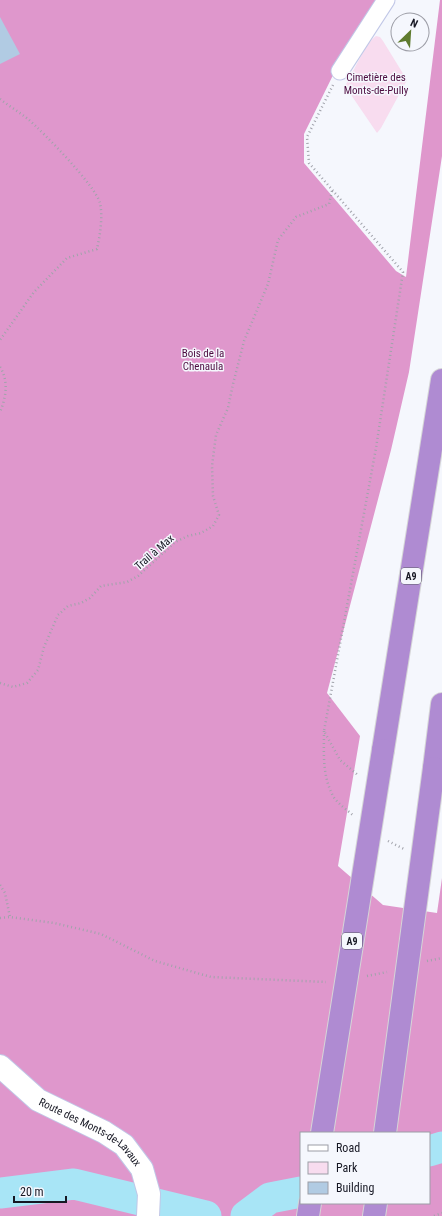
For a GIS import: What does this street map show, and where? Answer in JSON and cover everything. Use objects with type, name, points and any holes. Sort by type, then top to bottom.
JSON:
[{"type":"highway","name":"A9","points":[[322,1132],[442,380]]},
{"type":"highway","points":[[385,1132],[442,704]]},
{"type":"highway","points":[[308,1216],[310,1204]]},
{"type":"highway","points":[[374,1216],[376,1204]]},
{"type":"street","points":[[340,71],[386,0]]},
{"type":"street","name":"Route des Monts-de-Lavaux","points":[[0,1066],[38,1100],[104,1132],[124,1145],[142,1169],[149,1194],[148,1216]]},
{"type":"path","points":[[340,71],[307,137],[309,163],[403,272],[376,448],[324,731],[340,760],[360,778]]},
{"type":"path","points":[[0,99],[28,119],[76,168],[97,196],[100,204],[97,249],[67,258],[34,292],[0,340]]},
{"type":"path","name":"Trail à Max","points":[[0,683],[13,687],[27,683],[38,670],[44,647],[58,615],[68,606],[81,603],[90,598],[101,586],[111,583],[127,582],[138,576],[175,542],[188,536],[201,533],[213,526],[219,515],[213,496],[212,466],[216,434],[228,408],[244,341],[268,284],[278,240],[296,217],[329,204],[332,191]]},
{"type":"path","points":[[0,368],[2,370],[6,387],[4,402],[0,412]]},
{"type":"path","points":[[0,885],[5,893],[10,917]]},
{"type":"path","points":[[0,918],[10,917],[54,923],[101,934],[155,961],[211,977],[325,982],[332,981]]},
{"type":"path","points":[[422,963],[442,958]]},
{"type":"path","points":[[360,977],[388,972]]},
{"type":"path","points":[[434,1216],[442,1213]]},
{"type":"green space","name":"Bois de la Chenaula","points":[[0,0],[382,0],[337,67],[304,134],[304,163],[396,271],[406,277],[440,0],[442,0],[442,156],[409,372],[391,450],[327,693],[360,736],[338,866],[383,905],[437,913],[442,878],[442,1216],[0,1216]]},
{"type":"green space","name":"Cimetière des Monts-de-Pully","points":[[376,36],[380,37],[383,41],[407,80],[377,133],[345,86],[368,45]]},
{"type":"building","points":[[0,17],[20,54],[0,64]]},
{"type":"waterway","points":[[430,1151],[442,1147]]},
{"type":"waterway","points":[[0,1193],[74,1184],[206,1216]]},
{"type":"waterway","points":[[246,1216],[270,1198],[300,1192]]}]
